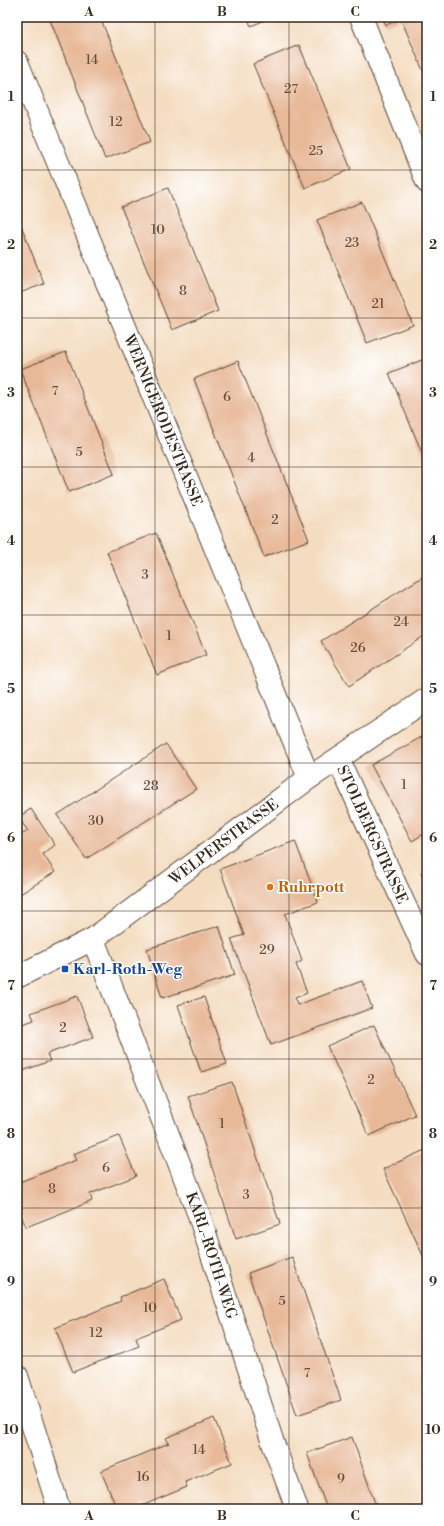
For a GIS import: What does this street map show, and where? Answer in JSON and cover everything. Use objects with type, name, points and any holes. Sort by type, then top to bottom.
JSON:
[{"type":"street","points":[[361,17],[427,182]]},
{"type":"street","name":"WERNIGERODESTRASSE","points":[[17,62],[309,778]]},
{"type":"street","name":"WELPERSTRASSE","points":[[17,977],[93,939],[309,778],[427,699]]},
{"type":"street","name":"STOLBERGSTRASSE","points":[[338,759],[427,954]]},
{"type":"street","name":"KARL-ROTH-WEG","points":[[93,939],[199,1215],[297,1509]]},
{"type":"street","points":[[17,1376],[59,1509]]},
{"type":"building","points":[[49,17],[100,17],[150,142],[105,159]]},
{"type":"building","points":[[247,17],[272,17],[251,26]]},
{"type":"building","points":[[382,17],[427,17],[427,80],[401,19],[386,25]]},
{"type":"building","points":[[299,45],[351,169],[305,188],[253,64]]},
{"type":"building","points":[[168,188],[218,311],[172,330],[121,207]]},
{"type":"building","points":[[362,202],[413,325],[367,343],[317,220]]},
{"type":"building","points":[[17,215],[44,284],[17,294]]},
{"type":"building","points":[[66,352],[114,474],[69,492],[20,369]]},
{"type":"building","points":[[427,358],[427,465],[389,373]]},
{"type":"building","points":[[238,361],[309,540],[264,557],[194,379]]},
{"type":"building","points":[[156,533],[206,655],[157,675],[107,552]]},
{"type":"building","points":[[427,574],[427,634],[349,686],[321,641]]},
{"type":"building","points":[[427,734],[427,804],[424,805],[427,810],[427,832],[412,841],[371,765]]},
{"type":"building","points":[[166,744],[196,789],[86,859],[57,815]]},
{"type":"building","points":[[31,809],[55,845],[43,854],[55,872],[17,896],[17,837],[28,831],[18,817]]},
{"type":"building","points":[[295,841],[318,902],[285,914],[302,961],[296,964],[307,993],[295,998],[297,1005],[362,981],[372,1008],[271,1045],[231,939],[244,935],[220,869]]},
{"type":"building","points":[[427,870],[427,885],[421,873]]},
{"type":"building","points":[[219,926],[235,975],[162,998],[147,949]]},
{"type":"building","points":[[77,996],[93,1037],[47,1054],[50,1061],[17,1073],[17,1026],[34,1020],[31,1013]]},
{"type":"building","points":[[204,997],[227,1064],[201,1072],[178,1005]]},
{"type":"building","points":[[374,1025],[415,1115],[369,1136],[327,1046]]},
{"type":"building","points":[[232,1082],[280,1224],[236,1239],[188,1096]]},
{"type":"building","points":[[119,1136],[136,1176],[90,1194],[92,1201],[26,1227],[17,1205],[17,1183],[76,1160],[73,1154]]},
{"type":"building","points":[[427,1149],[427,1258],[425,1260],[383,1169]]},
{"type":"building","points":[[292,1257],[341,1400],[297,1415],[248,1273]]},
{"type":"building","points":[[164,1279],[181,1320],[136,1338],[139,1346],[73,1372],[55,1328],[121,1301],[120,1297]]},
{"type":"building","points":[[214,1418],[232,1463],[185,1482],[187,1487],[134,1509],[117,1509],[101,1471],[169,1443],[166,1438]]},
{"type":"building","points":[[352,1437],[377,1509],[327,1509],[307,1453]]},
{"type":"place","name":"Ruhrpott","points":[[270,887]]},
{"type":"place","name":"Karl-Roth-Weg","points":[[65,969]]}]
